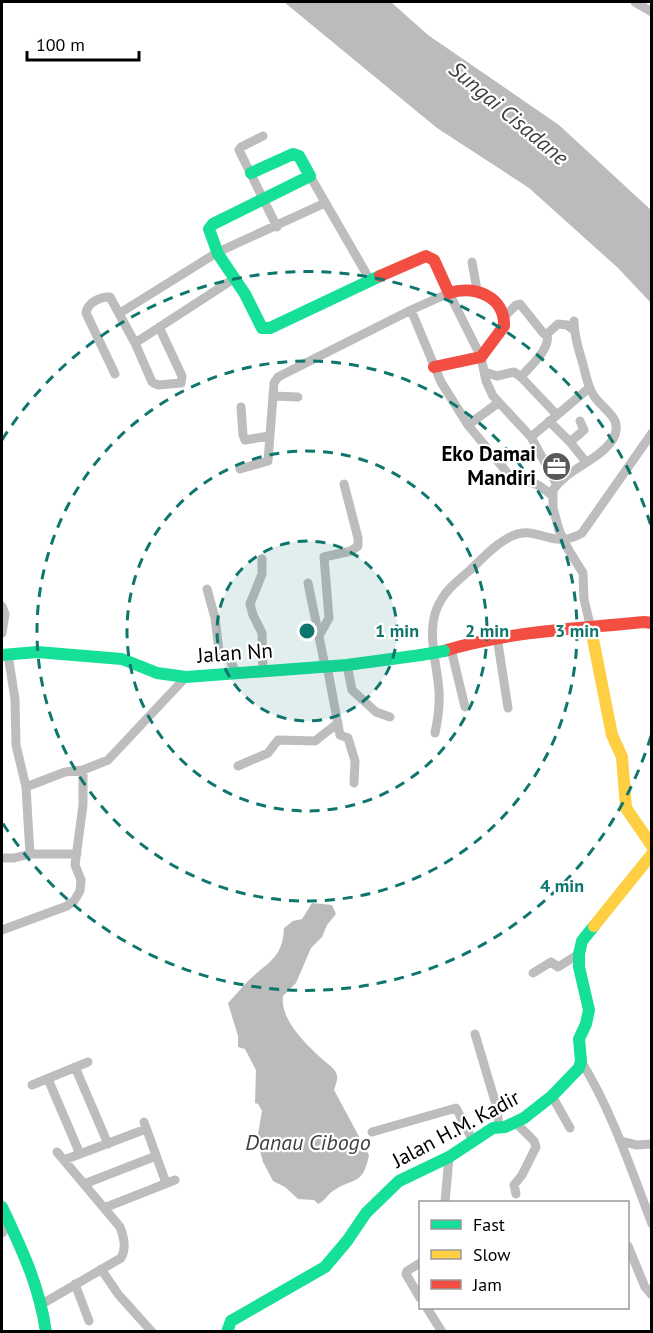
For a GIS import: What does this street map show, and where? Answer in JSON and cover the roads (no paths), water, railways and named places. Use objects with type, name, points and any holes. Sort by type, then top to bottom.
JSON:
[{"type":"street","points":[[635,2],[651,12]]},
{"type":"street","points":[[263,136],[240,148],[277,227]]},
{"type":"street","points":[[251,173],[293,154],[299,156],[370,280]]},
{"type":"street","points":[[310,176],[210,226],[210,236],[245,294],[258,324],[266,329],[426,256],[434,260],[481,357],[490,390],[498,403],[531,437],[557,485]]},
{"type":"street","points":[[120,313],[218,252],[277,227],[325,203]]},
{"type":"street","points":[[472,262],[477,290]]},
{"type":"street","points":[[135,343],[235,278]]},
{"type":"street","points":[[240,470],[268,461],[274,383],[283,373],[449,293],[466,289],[477,290],[496,304],[504,317],[504,326],[481,357],[434,367]]},
{"type":"street","points":[[115,374],[86,313],[87,308],[91,304],[110,297],[135,343],[152,382],[158,385],[182,383],[182,376],[159,327]]},
{"type":"street","points":[[504,317],[519,304],[546,334],[547,341],[543,351],[521,377]]},
{"type":"street","points":[[411,310],[434,367],[468,425],[509,475],[538,485],[552,495]]},
{"type":"street","points":[[546,334],[558,324],[574,326],[577,348],[590,388],[599,403],[612,416],[616,428],[613,439],[607,446],[557,485],[552,495],[556,523],[582,573],[584,599],[612,735],[622,757],[626,808],[651,846]]},
{"type":"street","points":[[485,372],[497,376],[514,372],[521,377],[586,462]]},
{"type":"street","points":[[531,437],[590,388]]},
{"type":"street","points":[[273,396],[298,397]]},
{"type":"street","points":[[468,425],[498,403]]},
{"type":"street","points":[[241,407],[245,440],[269,436]]},
{"type":"street","points":[[570,442],[584,430],[580,421]]},
{"type":"street","points":[[435,732],[440,705],[432,628],[442,598],[502,541],[515,534],[526,532],[556,541],[567,540],[582,533],[651,433]]},
{"type":"street","points":[[320,634],[329,618],[324,557],[351,551],[358,546],[358,537],[344,484]]},
{"type":"street","points":[[262,559],[262,574],[258,590],[250,604],[262,633],[263,671]]},
{"type":"street","points":[[308,582],[340,735],[348,738],[355,761],[354,783]]},
{"type":"street","points":[[207,589],[215,618],[219,651],[230,660],[236,673]]},
{"type":"street","points":[[2,606],[5,614],[2,633]]},
{"type":"street","name":"Jalan Nn","points":[[5,655],[37,652],[122,659],[157,673],[186,677],[347,665],[421,655],[497,637],[651,623]]},
{"type":"street","points":[[497,637],[508,708]]},
{"type":"street","points":[[447,650],[465,707]]},
{"type":"street","points":[[5,655],[15,699],[16,745],[26,787],[30,854]]},
{"type":"street","points":[[347,665],[352,690],[376,712],[390,717]]},
{"type":"street","points":[[26,787],[65,772],[83,770],[108,760],[186,677]]},
{"type":"street","points":[[238,766],[268,753],[278,740],[315,741],[338,723]]},
{"type":"street","points":[[2,930],[67,906],[74,901],[80,891],[81,880],[75,865],[82,805],[83,770]]},
{"type":"street","points":[[2,858],[15,858],[30,854],[77,854]]},
{"type":"street","points":[[651,854],[585,936],[579,954],[579,967],[589,1010],[579,1039],[581,1061],[597,1089],[620,1142],[651,1224]]},
{"type":"street","points":[[533,973],[551,962],[558,967],[579,954]]},
{"type":"street","points":[[475,1034],[496,1108],[499,1127]]},
{"type":"street","name":"Jalan H.M. Kadir","points":[[227,1332],[231,1321],[325,1267],[366,1213],[399,1181],[449,1157],[493,1128],[516,1123],[552,1096],[579,1068],[581,1061]]},
{"type":"street","points":[[32,1085],[88,1062]]},
{"type":"street","points":[[75,1067],[108,1144]]},
{"type":"street","points":[[48,1079],[80,1154]]},
{"type":"street","points":[[552,1096],[570,1128]]},
{"type":"street","points":[[372,1132],[456,1108],[472,1141]]},
{"type":"street","points":[[516,1123],[536,1144],[524,1172],[514,1185],[516,1194]]},
{"type":"street","points":[[64,1160],[108,1144],[145,1125],[156,1156],[170,1182],[104,1208]]},
{"type":"street","points":[[620,1142],[637,1145],[651,1144]]},
{"type":"street","points":[[42,1304],[121,1258],[124,1249],[124,1238],[120,1227],[57,1152]]},
{"type":"street","points":[[84,1184],[156,1156]]},
{"type":"street","points":[[445,1201],[449,1157]]},
{"type":"street","points":[[2,1207],[5,1229],[28,1262],[42,1304],[46,1332]]},
{"type":"street","points":[[629,1251],[645,1287],[651,1295]]},
{"type":"street","points":[[419,1264],[406,1274],[419,1296]]},
{"type":"street","points":[[101,1269],[118,1294],[152,1332]]},
{"type":"street","points":[[75,1284],[89,1321]]},
{"type":"street","points":[[428,1309],[442,1332]]},
{"type":"water","name":"Sungai Cisadane","points":[[284,2],[391,2],[428,35],[559,125],[651,210],[651,303],[618,268],[529,188],[437,128]]},
{"type":"water","name":"Danau Cibogo","points":[[312,903],[332,905],[336,914],[327,925],[322,937],[311,948],[296,983],[283,996],[285,1014],[308,1046],[335,1071],[337,1081],[334,1090],[369,1155],[367,1165],[360,1177],[333,1191],[318,1204],[314,1200],[298,1199],[285,1187],[273,1181],[263,1162],[257,1140],[262,1111],[255,1103],[256,1070],[245,1049],[238,1047],[238,1036],[228,1003],[277,954],[284,928],[293,921],[302,919]]},
{"type":"place","name":"Eko Damai Mandiri","points":[[557,466]]}]
